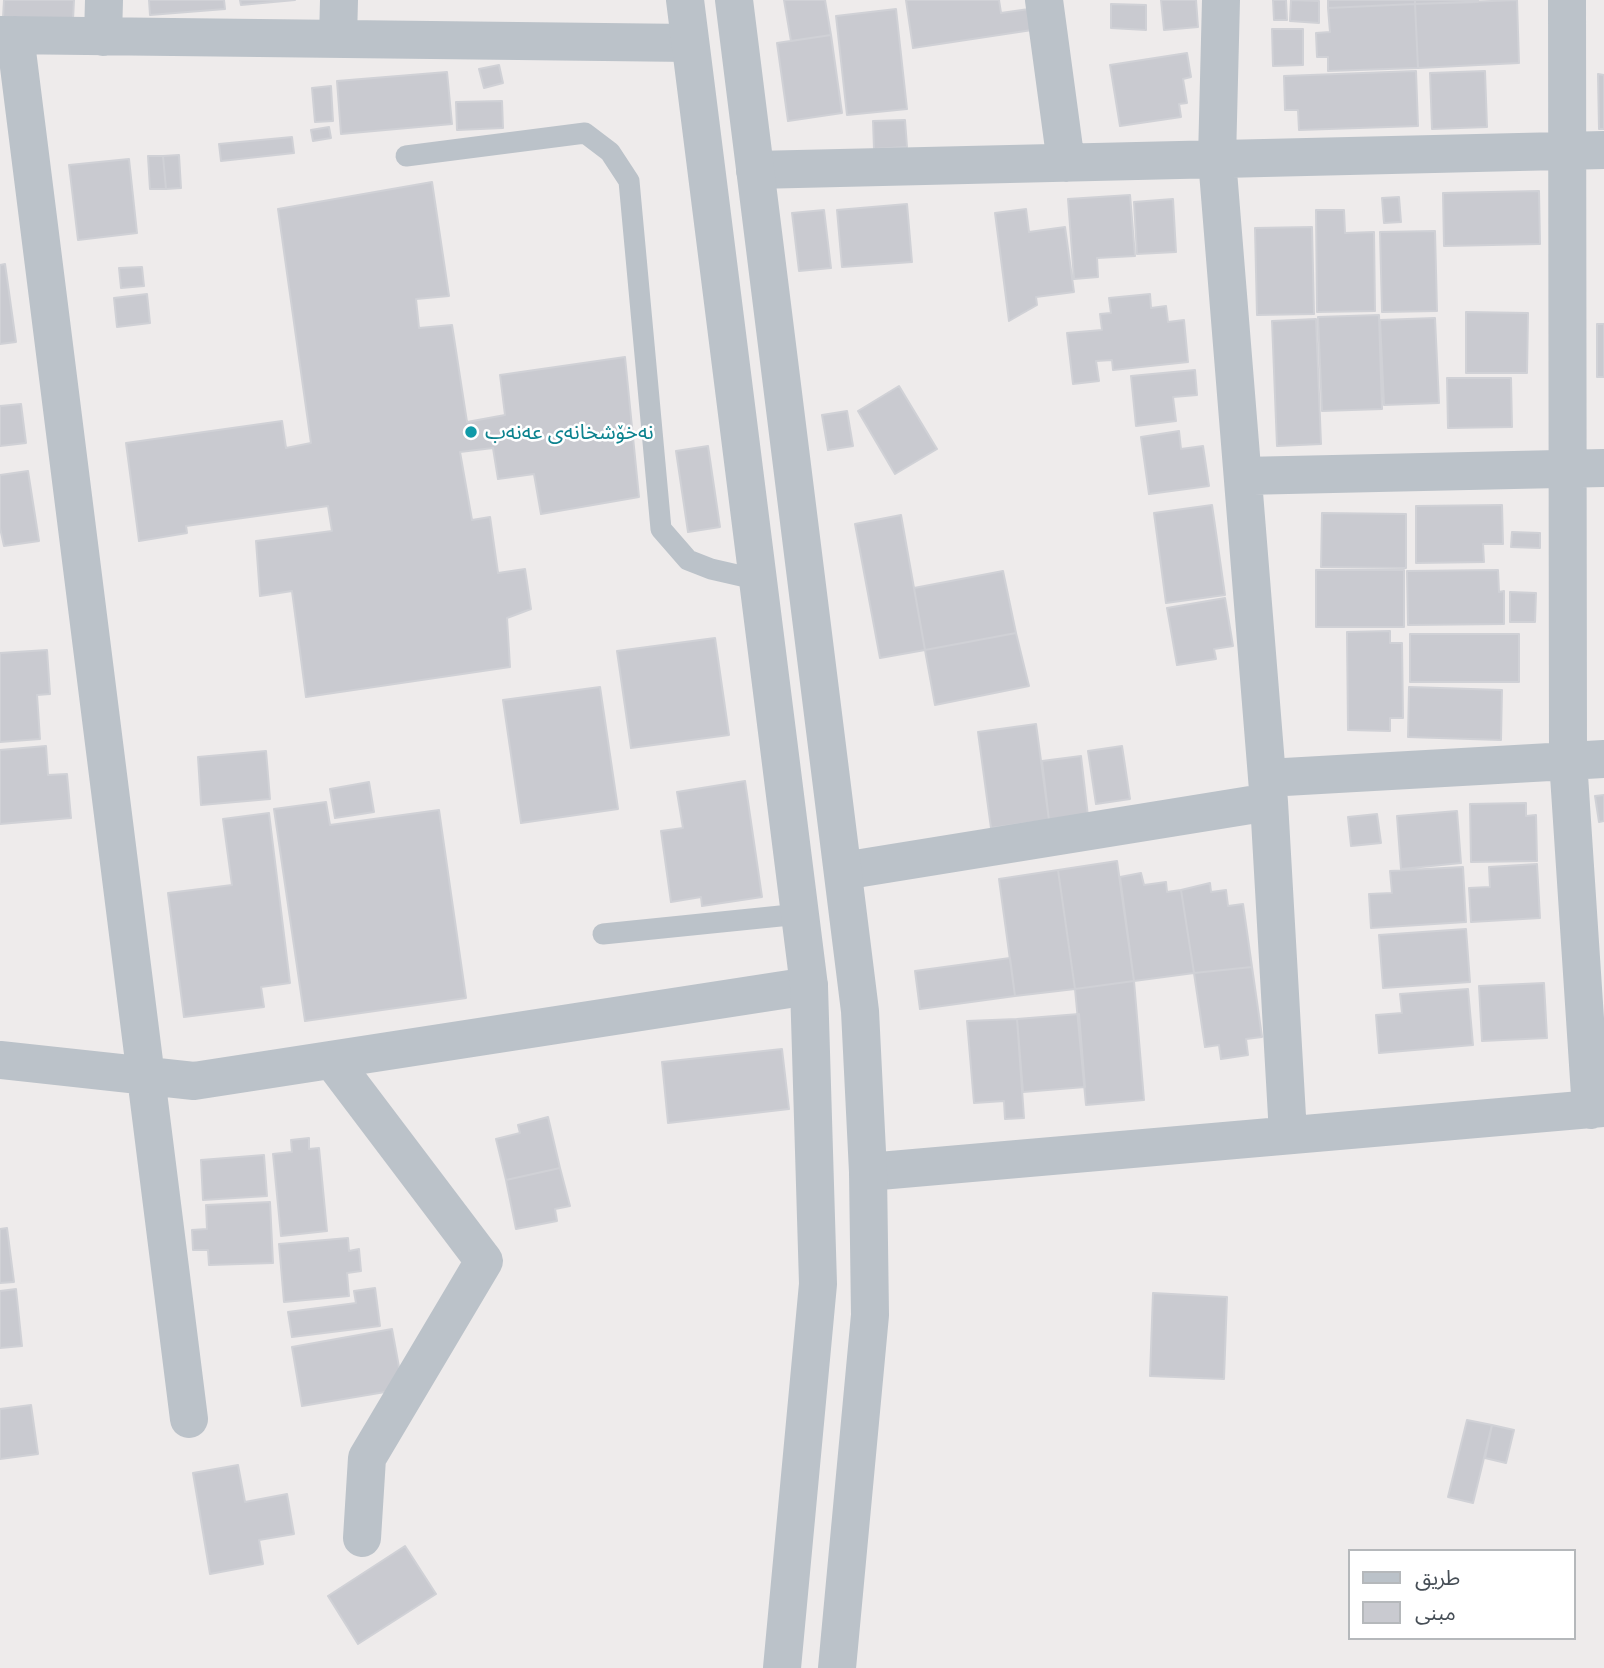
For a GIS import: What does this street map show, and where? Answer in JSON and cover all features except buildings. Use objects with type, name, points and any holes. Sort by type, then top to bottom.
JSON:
[{"type":"street","points":[[338,39],[339,0]]},
{"type":"street","points":[[685,0],[809,986],[818,1284],[782,1668]]},
{"type":"street","points":[[734,0],[860,1011],[868,1172],[870,1315],[837,1668]]},
{"type":"street","points":[[1044,0],[1066,163]]},
{"type":"street","points":[[1221,0],[1217,159],[1268,790],[1288,1135]]},
{"type":"street","points":[[868,1172],[1598,1109],[1586,760],[1586,150],[1567,0]]},
{"type":"street","points":[[189,1419],[8,35],[103,18],[338,39],[690,43]]},
{"type":"street","points":[[755,170],[1586,150]]},
{"type":"street","points":[[1243,476],[1586,468]]},
{"type":"street","points":[[759,580],[807,574]]},
{"type":"street","points":[[843,871],[1268,790],[1586,760]]},
{"type":"street","points":[[0,1060],[194,1081],[809,986]]},
{"type":"street","points":[[332,1060],[484,1261],[367,1458],[362,1538]]},
{"type":"lane","points":[[406,156],[585,133],[610,152],[629,181],[661,529],[688,560],[711,569],[759,580]]},
{"type":"lane","points":[[603,934],[800,914]]},
{"type":"place","name":"نەخۆشخانەی عەنەب","points":[[471,432]]}]
